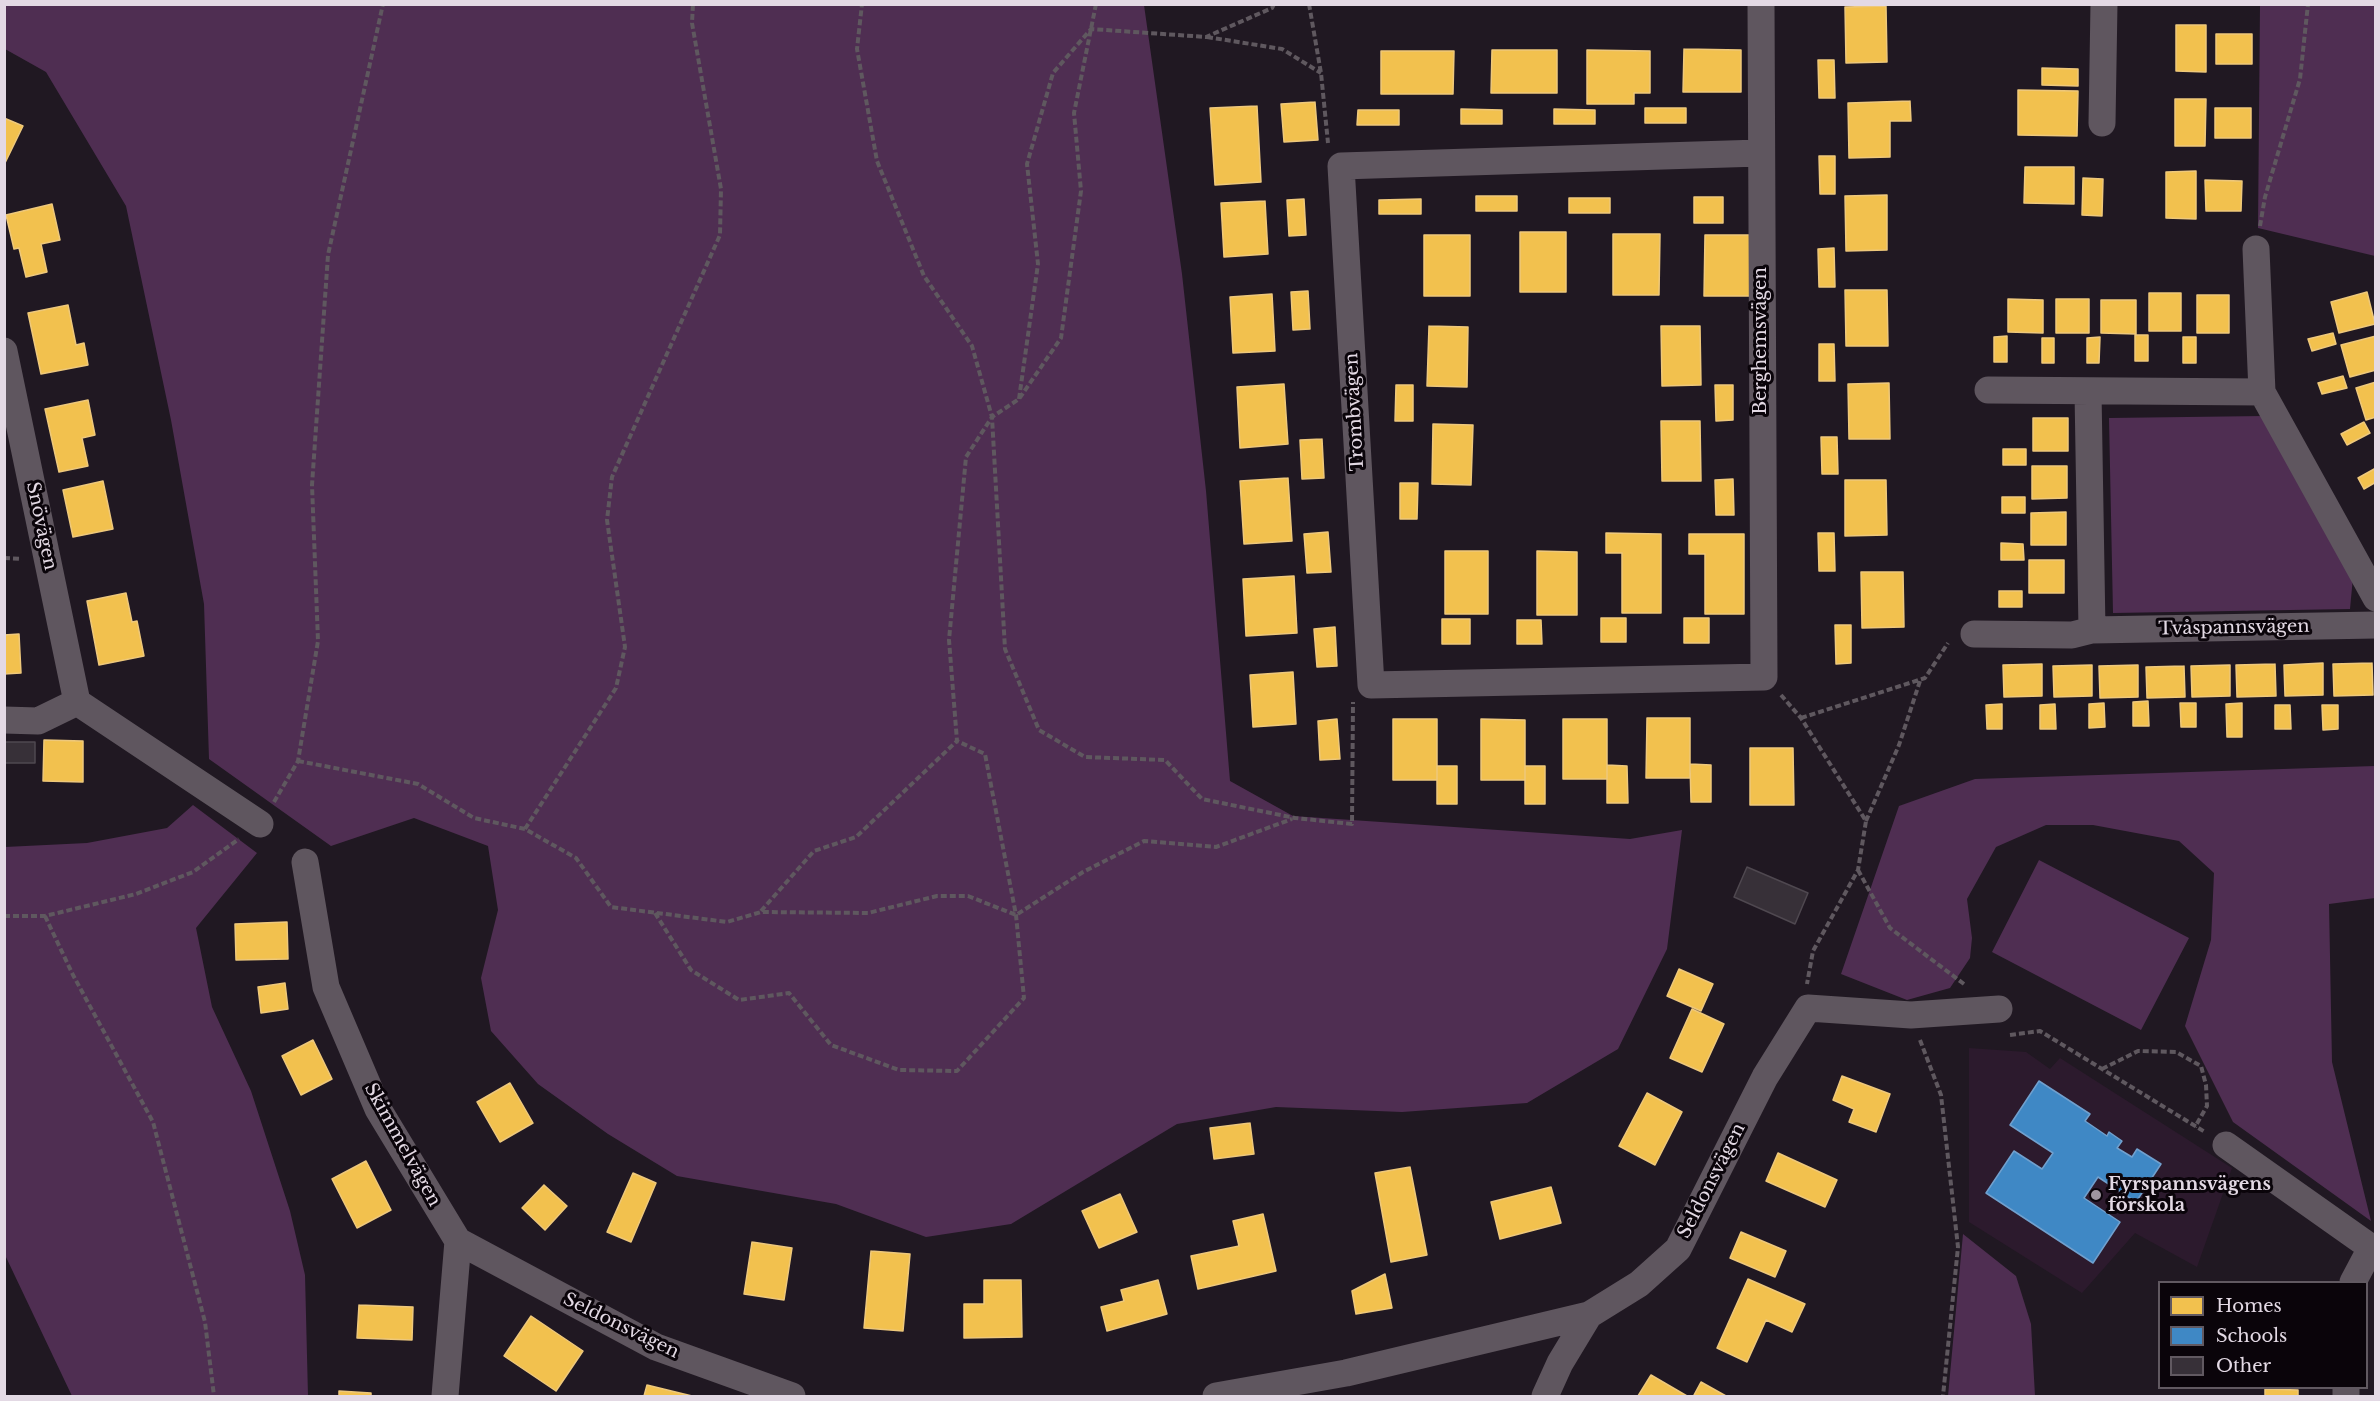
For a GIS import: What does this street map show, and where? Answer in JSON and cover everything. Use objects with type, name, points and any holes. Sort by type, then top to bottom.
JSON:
[{"type":"street","name":"Berghemsvägen","points":[[1761,4],[1764,677]]},
{"type":"street","points":[[2102,123],[2104,4]]},
{"type":"street","points":[[1341,166],[1760,153]]},
{"type":"street","name":"Trombvägen","points":[[1341,166],[1371,685]]},
{"type":"street","points":[[2256,249],[2262,392],[2376,598]]},
{"type":"street","name":"Snövägen","points":[[4,351],[77,702]]},
{"type":"street","points":[[1988,390],[2262,392]]},
{"type":"street","points":[[2088,392],[2092,630]]},
{"type":"street","name":"Tvåspannsvägen","points":[[1974,634],[2073,635],[2092,630],[2376,625]]},
{"type":"street","points":[[1371,685],[1764,677]]},
{"type":"street","points":[[4,720],[38,721],[77,702],[260,824]]},
{"type":"street","name":"Skimmelvägen","points":[[305,862],[326,987],[378,1109],[458,1241]]},
{"type":"street","points":[[1808,1008],[1911,1015],[1999,1009]]},
{"type":"street","name":"Seldonsvägen","points":[[1216,1396],[1346,1373],[1589,1315],[1639,1284],[1678,1249],[1765,1077],[1808,1008]]},
{"type":"street","points":[[2226,1145],[2373,1249],[2354,1281]]},
{"type":"street","points":[[445,1396],[458,1241]]},
{"type":"street","name":"Seldonsvägen","points":[[458,1241],[656,1347],[792,1396]]},
{"type":"street","points":[[1545,1396],[1560,1363],[1589,1315]]},
{"type":"path","points":[[4,916],[45,916],[136,894],[193,872],[260,824],[298,761],[318,640],[312,485],[328,255],[383,4]]},
{"type":"path","points":[[525,829],[616,688],[625,646],[608,520],[612,477],[720,235],[721,189],[692,23],[693,4]]},
{"type":"path","points":[[862,4],[856,49],[877,161],[924,276],[972,345],[992,417],[1005,650],[1039,730],[1085,757],[1165,760],[1202,799],[1295,818],[1352,824],[1353,696],[1371,685]]},
{"type":"path","points":[[957,741],[949,640],[966,457],[992,417],[1019,399],[1061,338],[1081,191],[1074,113],[1096,4]]},
{"type":"path","points":[[1206,37],[1272,8],[1274,4]]},
{"type":"path","points":[[1309,4],[1321,73],[1327,142],[1341,166]]},
{"type":"path","points":[[2256,249],[2265,197],[2300,79],[2308,4]]},
{"type":"path","points":[[1019,399],[1038,264],[1027,164],[1053,73],[1091,29]]},
{"type":"path","points":[[1091,29],[1206,37],[1282,49],[1321,73]]},
{"type":"path","points":[[1801,718],[1925,678],[1954,634],[1974,634]]},
{"type":"path","points":[[1764,677],[1801,718],[1866,821]]},
{"type":"path","points":[[1808,1008],[1806,979],[1813,951],[1858,870],[1866,821],[1899,745],[1920,680]]},
{"type":"path","points":[[655,913],[691,970],[739,1000],[789,993],[831,1045],[899,1070],[957,1071],[1024,998],[1017,915],[985,754],[957,741]]},
{"type":"path","points":[[761,912],[814,851],[856,837],[957,741]]},
{"type":"path","points":[[298,761],[418,784],[474,818],[525,829],[576,858],[611,907],[727,922],[761,912],[868,913],[936,896],[968,896],[1017,915]]},
{"type":"path","points":[[1017,915],[1083,872],[1144,841],[1216,847],[1295,818]]},
{"type":"path","points":[[1858,870],[1890,928],[1965,985]]},
{"type":"path","points":[[45,916],[73,975],[153,1122],[205,1322],[214,1396]]},
{"type":"path","points":[[1911,1015],[1941,1095],[1958,1247],[1943,1396]]},
{"type":"path","points":[[2004,1036],[2040,1031],[2226,1145]]},
{"type":"path","points":[[2102,1069],[2138,1051],[2176,1052],[2201,1066],[2206,1085],[2207,1106],[2195,1127]]},
{"type":"shaded area","points":[[4,5],[1144,5],[1182,274],[1206,491],[1230,781],[1293,816],[1630,839],[1682,830],[1667,949],[1618,1049],[1527,1103],[1402,1112],[1276,1107],[1177,1124],[1011,1224],[926,1237],[836,1204],[677,1176],[608,1134],[538,1084],[491,1031],[481,978],[498,910],[488,846],[414,818],[331,846],[209,759],[204,604],[171,420],[126,206],[46,72],[5,49]]},
{"type":"shaded area","points":[[2260,5],[2375,5],[2375,256],[2258,228]]},
{"type":"shaded area","points":[[2264,416],[2353,577],[2350,609],[2113,613],[2109,418]]},
{"type":"shaded area","points":[[2375,766],[2375,898],[2329,904],[2332,1062],[2371,1221],[2233,1122],[2185,1026],[2211,940],[2214,873],[2179,841],[2093,825],[2046,825],[1996,847],[1967,899],[1972,938],[1970,958],[1950,988],[1907,1000],[1841,974],[1899,806],[1975,779]]},
{"type":"shaded area","points":[[193,805],[257,853],[196,928],[212,1007],[251,1091],[290,1211],[305,1275],[308,1396],[72,1396],[5,1255],[5,847],[87,843],[167,828]]},
{"type":"shaded area","points":[[2039,860],[2189,938],[2141,1030],[1992,952]]},
{"type":"shaded area","name":"Fyrspannsvägens förskola","points":[[1969,1048],[2026,1052],[2050,1069],[2060,1058],[2232,1168],[2197,1267],[2135,1233],[2082,1293],[1969,1222]]},
{"type":"shaded area","points":[[1963,1234],[2016,1276],[2031,1324],[2035,1396],[1948,1396]]},
{"type":"building: Homes","points":[[1886,6],[1887,62],[1846,63],[1845,7]]},
{"type":"building: Homes","points":[[2176,25],[2206,25],[2206,72],[2176,71]]},
{"type":"building: Homes","points":[[2216,34],[2252,34],[2252,64],[2216,64]]},
{"type":"building: Homes","points":[[1684,49],[1741,50],[1741,92],[1683,92]]},
{"type":"building: Homes","points":[[1492,50],[1557,50],[1557,93],[1491,93]]},
{"type":"building: Homes","points":[[1587,50],[1650,51],[1650,93],[1634,93],[1634,104],[1587,104]]},
{"type":"building: Homes","points":[[1381,51],[1454,51],[1453,94],[1381,94]]},
{"type":"building: Homes","points":[[1818,60],[1834,60],[1835,98],[1819,98]]},
{"type":"building: Homes","points":[[2042,68],[2078,69],[2078,86],[2042,85]]},
{"type":"building: Homes","points":[[2018,90],[2078,91],[2077,136],[2018,135]]},
{"type":"building: Homes","points":[[2175,99],[2206,99],[2205,146],[2175,146]]},
{"type":"building: Homes","points":[[1910,101],[1911,121],[1890,121],[1890,157],[1849,158],[1848,103]]},
{"type":"building: Homes","points":[[1315,102],[1318,140],[1284,142],[1281,104]]},
{"type":"building: Homes","points":[[1257,106],[1261,182],[1215,185],[1210,108]]},
{"type":"building: Homes","points":[[1645,108],[1686,108],[1686,123],[1645,123]]},
{"type":"building: Homes","points":[[2215,108],[2251,108],[2251,138],[2215,138]]},
{"type":"building: Homes","points":[[1461,109],[1502,110],[1502,124],[1461,124]]},
{"type":"building: Homes","points":[[1554,109],[1595,110],[1595,124],[1554,124]]},
{"type":"building: Homes","points":[[1358,110],[1399,110],[1399,125],[1357,125]]},
{"type":"building: Homes","points":[[4,118],[23,126],[4,165]]},
{"type":"building: Homes","points":[[1819,156],[1835,156],[1835,194],[1820,194]]},
{"type":"building: Homes","points":[[2025,167],[2074,167],[2074,204],[2024,203]]},
{"type":"building: Homes","points":[[2196,171],[2196,219],[2166,218],[2166,172]]},
{"type":"building: Homes","points":[[2083,178],[2103,179],[2102,216],[2082,215]]},
{"type":"building: Homes","points":[[2205,180],[2242,181],[2241,211],[2206,211]]},
{"type":"building: Homes","points":[[1887,195],[1887,250],[1846,251],[1845,196]]},
{"type":"building: Homes","points":[[1476,196],[1517,196],[1517,211],[1476,211]]},
{"type":"building: Homes","points":[[1694,197],[1723,197],[1723,223],[1694,223]]},
{"type":"building: Homes","points":[[1569,198],[1610,198],[1610,213],[1569,213]]},
{"type":"building: Homes","points":[[1304,199],[1306,235],[1289,236],[1287,200]]},
{"type":"building: Homes","points":[[1421,199],[1421,214],[1379,214],[1379,200]]},
{"type":"building: Homes","points":[[1265,201],[1268,254],[1224,257],[1221,203]]},
{"type":"building: Homes","points":[[52,204],[60,240],[41,244],[47,272],[26,277],[19,248],[14,249],[6,215]]},
{"type":"building: Homes","points":[[1520,232],[1566,232],[1566,292],[1520,292]]},
{"type":"building: Homes","points":[[1613,234],[1660,234],[1659,295],[1613,295]]},
{"type":"building: Homes","points":[[1424,235],[1470,235],[1470,296],[1424,296]]},
{"type":"building: Homes","points":[[1705,235],[1751,235],[1751,296],[1704,296]]},
{"type":"building: Homes","points":[[1834,248],[1835,287],[1819,287],[1818,249]]},
{"type":"building: Homes","points":[[1845,290],[1887,290],[1888,346],[1846,346]]},
{"type":"building: Homes","points":[[1308,291],[1310,329],[1293,330],[1291,292]]},
{"type":"building: Homes","points":[[2367,292],[2375,324],[2339,333],[2331,302]]},
{"type":"building: Homes","points":[[2149,293],[2181,293],[2181,331],[2149,331]]},
{"type":"building: Homes","points":[[1272,294],[1275,351],[1233,353],[1230,297]]},
{"type":"building: Homes","points":[[2197,295],[2229,295],[2229,333],[2197,333]]},
{"type":"building: Homes","points":[[2008,299],[2043,300],[2043,333],[2008,332]]},
{"type":"building: Homes","points":[[2056,299],[2089,299],[2089,333],[2056,333]]},
{"type":"building: Homes","points":[[2101,300],[2136,300],[2136,334],[2101,333]]},
{"type":"building: Homes","points":[[68,305],[76,345],[84,343],[88,365],[41,374],[28,313]]},
{"type":"building: Homes","points":[[1429,326],[1468,327],[1467,387],[1427,386]]},
{"type":"building: Homes","points":[[1661,326],[1700,326],[1701,385],[1662,386]]},
{"type":"building: Homes","points":[[2333,333],[2336,344],[2312,351],[2308,339]]},
{"type":"building: Homes","points":[[2135,335],[2148,335],[2148,361],[2135,361]]},
{"type":"building: Homes","points":[[2007,336],[2007,362],[1994,362],[1994,337]]},
{"type":"building: Homes","points":[[2376,336],[2376,370],[2350,377],[2341,345]]},
{"type":"building: Homes","points":[[2100,337],[2099,363],[2087,363],[2087,338]]},
{"type":"building: Homes","points":[[2183,337],[2196,337],[2196,363],[2183,363]]},
{"type":"building: Homes","points":[[2042,338],[2054,338],[2054,363],[2042,363]]},
{"type":"building: Homes","points":[[1819,344],[1834,344],[1835,381],[1819,381]]},
{"type":"building: Homes","points":[[2343,376],[2347,388],[2322,394],[2318,383]]},
{"type":"building: Homes","points":[[2376,382],[2376,417],[2366,420],[2356,388]]},
{"type":"building: Homes","points":[[1889,383],[1890,439],[1849,439],[1848,384]]},
{"type":"building: Homes","points":[[1284,384],[1288,444],[1240,448],[1237,387]]},
{"type":"building: Homes","points":[[1396,385],[1413,385],[1413,421],[1395,421]]},
{"type":"building: Homes","points":[[1715,385],[1733,385],[1733,420],[1716,421]]},
{"type":"building: Homes","points":[[88,400],[95,435],[82,438],[88,466],[59,472],[45,409]]},
{"type":"building: Homes","points":[[2033,418],[2068,418],[2068,451],[2033,451]]},
{"type":"building: Homes","points":[[1661,421],[1700,421],[1701,481],[1662,481]]},
{"type":"building: Homes","points":[[2364,422],[2370,433],[2347,445],[2341,434]]},
{"type":"building: Homes","points":[[1433,424],[1473,425],[1471,485],[1432,484]]},
{"type":"building: Homes","points":[[1821,437],[1837,437],[1838,474],[1822,474]]},
{"type":"building: Homes","points":[[1322,439],[1324,478],[1302,479],[1300,440]]},
{"type":"building: Homes","points":[[2003,449],[2026,449],[2026,465],[2003,465]]},
{"type":"building: Homes","points":[[2032,466],[2067,466],[2067,498],[2032,499]]},
{"type":"building: Homes","points":[[2376,468],[2376,482],[2364,489],[2358,478]]},
{"type":"building: Homes","points":[[1288,478],[1292,541],[1244,544],[1240,481]]},
{"type":"building: Homes","points":[[1733,479],[1734,515],[1716,515],[1715,480]]},
{"type":"building: Homes","points":[[1845,480],[1886,480],[1887,535],[1845,536]]},
{"type":"building: Homes","points":[[103,481],[113,529],[73,537],[63,490]]},
{"type":"building: Homes","points":[[1400,483],[1418,483],[1417,519],[1400,519]]},
{"type":"building: Homes","points":[[2002,497],[2025,497],[2025,513],[2002,513]]},
{"type":"building: Homes","points":[[2066,512],[2066,545],[2031,545],[2031,513]]},
{"type":"building: Homes","points":[[1328,532],[1331,572],[1307,573],[1304,534]]},
{"type":"building: Homes","points":[[1606,533],[1661,534],[1661,613],[1622,613],[1622,553],[1606,553]]},
{"type":"building: Homes","points":[[1818,533],[1834,533],[1835,571],[1819,571]]},
{"type":"building: Homes","points":[[1689,534],[1744,534],[1744,614],[1705,614],[1705,554],[1689,554]]},
{"type":"building: Homes","points":[[2001,543],[2023,544],[2024,560],[2001,560]]},
{"type":"building: Homes","points":[[1445,551],[1488,551],[1488,614],[1445,614]]},
{"type":"building: Homes","points":[[1537,551],[1577,552],[1577,615],[1537,615]]},
{"type":"building: Homes","points":[[2029,560],[2064,560],[2064,593],[2029,593]]},
{"type":"building: Homes","points":[[1861,572],[1903,572],[1904,627],[1862,628]]},
{"type":"building: Homes","points":[[1294,576],[1297,633],[1246,636],[1243,579]]},
{"type":"building: Homes","points":[[1999,591],[2022,591],[2022,607],[1999,607]]},
{"type":"building: Homes","points":[[126,593],[132,622],[137,621],[144,656],[99,665],[87,601]]},
{"type":"building: Homes","points":[[1601,618],[1626,618],[1626,642],[1601,642]]},
{"type":"building: Homes","points":[[1684,618],[1709,618],[1709,643],[1684,643]]},
{"type":"building: Homes","points":[[1442,619],[1470,619],[1470,644],[1442,644]]},
{"type":"building: Homes","points":[[1517,620],[1541,620],[1542,644],[1517,644]]},
{"type":"building: Homes","points":[[1835,625],[1851,625],[1851,663],[1836,664]]},
{"type":"building: Homes","points":[[1335,627],[1337,666],[1317,667],[1314,629]]},
{"type":"building: Homes","points":[[19,634],[21,673],[4,674],[4,635]]},
{"type":"building: Homes","points":[[2323,663],[2323,695],[2285,696],[2284,665]]},
{"type":"building: Homes","points":[[2372,663],[2373,695],[2334,696],[2333,664]]},
{"type":"building: Homes","points":[[2042,664],[2042,696],[2004,697],[2003,665]]},
{"type":"building: Homes","points":[[2275,664],[2276,696],[2237,697],[2236,665]]},
{"type":"building: Homes","points":[[2092,665],[2092,696],[2054,697],[2053,666]]},
{"type":"building: Homes","points":[[2138,665],[2138,697],[2100,698],[2099,666]]},
{"type":"building: Homes","points":[[2230,665],[2230,696],[2192,697],[2191,666]]},
{"type":"building: Homes","points":[[2184,666],[2185,697],[2147,698],[2146,667]]},
{"type":"building: Homes","points":[[1293,672],[1296,724],[1253,727],[1250,675]]},
{"type":"building: Homes","points":[[2148,701],[2149,726],[2133,726],[2133,702]]},
{"type":"building: Homes","points":[[2104,703],[2105,727],[2089,728],[2089,704]]},
{"type":"building: Homes","points":[[2180,703],[2196,703],[2196,727],[2181,727]]},
{"type":"building: Homes","points":[[2242,703],[2242,737],[2227,737],[2226,704]]},
{"type":"building: Homes","points":[[2002,704],[2002,729],[1987,729],[1986,705]]},
{"type":"building: Homes","points":[[2055,704],[2056,729],[2040,729],[2040,705]]},
{"type":"building: Homes","points":[[2275,705],[2290,705],[2291,729],[2275,729]]},
{"type":"building: Homes","points":[[2322,705],[2338,705],[2338,729],[2323,730]]},
{"type":"building: Homes","points":[[1647,718],[1690,718],[1690,778],[1646,778]]},
{"type":"building: Homes","points":[[1337,719],[1340,759],[1320,760],[1318,721]]},
{"type":"building: Homes","points":[[1393,719],[1437,719],[1437,780],[1393,780]]},
{"type":"building: Homes","points":[[1481,719],[1525,720],[1525,780],[1481,780]]},
{"type":"building: Homes","points":[[1563,719],[1607,719],[1607,779],[1563,779]]},
{"type":"building: Homes","points":[[44,740],[83,741],[83,782],[43,781]]},
{"type":"building: Homes","points":[[1750,748],[1793,748],[1794,805],[1750,805]]},
{"type":"building: Homes","points":[[1690,764],[1711,765],[1711,802],[1691,802]]},
{"type":"building: Homes","points":[[1607,765],[1627,766],[1628,803],[1607,803]]},
{"type":"building: Homes","points":[[1437,766],[1457,766],[1457,804],[1437,804]]},
{"type":"building: Homes","points":[[1525,766],[1545,766],[1545,804],[1525,804]]},
{"type":"building: Homes","points":[[287,922],[288,959],[236,960],[235,924]]},
{"type":"building: Homes","points":[[1679,969],[1713,984],[1701,1011],[1667,996]]},
{"type":"building: Homes","points":[[285,983],[288,1009],[261,1013],[258,987]]},
{"type":"building: Homes","points":[[1692,1009],[1724,1024],[1702,1072],[1670,1058]]},
{"type":"building: Homes","points":[[313,1040],[332,1079],[301,1095],[282,1056]]},
{"type":"building: Homes","points":[[1842,1076],[1890,1094],[1876,1132],[1849,1122],[1854,1109],[1833,1100]]},
{"type":"building: Homes","points":[[510,1083],[533,1123],[500,1142],[477,1102]]},
{"type":"building: Homes","points":[[1647,1093],[1682,1112],[1655,1165],[1619,1146]]},
{"type":"building: Homes","points":[[1250,1123],[1254,1154],[1214,1159],[1210,1128]]},
{"type":"building: Homes","points":[[1778,1153],[1837,1180],[1825,1207],[1766,1181]]},
{"type":"building: Homes","points":[[366,1161],[391,1210],[357,1228],[332,1179]]},
{"type":"building: Homes","points":[[1410,1167],[1427,1255],[1391,1262],[1375,1173]]},
{"type":"building: Homes","points":[[633,1173],[656,1183],[631,1242],[607,1232]]},
{"type":"building: Homes","points":[[544,1185],[567,1206],[545,1230],[522,1208]]},
{"type":"building: Homes","points":[[1551,1187],[1561,1223],[1500,1239],[1491,1202]]},
{"type":"building: Homes","points":[[1120,1194],[1137,1232],[1099,1248],[1082,1211]]},
{"type":"building: Homes","points":[[1263,1214],[1276,1271],[1198,1289],[1191,1256],[1239,1246],[1233,1221]]},
{"type":"building: Homes","points":[[1741,1232],[1786,1251],[1775,1277],[1730,1258]]},
{"type":"building: Homes","points":[[752,1242],[792,1248],[784,1300],[744,1294]]},
{"type":"building: Homes","points":[[871,1251],[910,1254],[903,1331],[864,1328]]},
{"type":"building: Homes","points":[[1385,1274],[1392,1308],[1356,1314],[1352,1291]]},
{"type":"building: Homes","points":[[1748,1279],[1805,1304],[1792,1332],[1766,1320],[1747,1362],[1717,1348]]},
{"type":"building: Homes","points":[[984,1280],[1021,1280],[1022,1337],[964,1338],[964,1304],[984,1304]]},
{"type":"building: Homes","points":[[1158,1280],[1167,1314],[1107,1331],[1101,1307],[1124,1301],[1121,1290]]},
{"type":"building: Homes","points":[[359,1305],[413,1307],[412,1340],[357,1338]]},
{"type":"building: Homes","points":[[531,1316],[583,1351],[556,1391],[504,1356]]},
{"type":"building: Homes","points":[[1651,1375],[1687,1396],[1638,1396]]},
{"type":"building: Homes","points":[[1701,1382],[1726,1396],[1694,1395]]},
{"type":"building: Homes","points":[[647,1385],[692,1396],[644,1396]]},
{"type":"building: Homes","points":[[2265,1389],[2298,1390],[2298,1396],[2265,1396]]},
{"type":"building: Homes","points":[[339,1391],[371,1393],[371,1396],[339,1396]]},
{"type":"building: Schools","points":[[2039,1081],[2090,1114],[2085,1121],[2107,1136],[2109,1132],[2122,1141],[2117,1148],[2132,1157],[2137,1149],[2161,1164],[2136,1202],[2098,1177],[2084,1198],[2120,1222],[2093,1263],[1986,1193],[2014,1151],[2042,1169],[2053,1153],[2010,1125]]},
{"type":"building: Other","points":[[4,742],[35,742],[35,763],[4,763]]},
{"type":"building: Other","points":[[1747,867],[1808,893],[1795,924],[1734,897]]},
{"type":"place","name":"Fyrspannsvägens förskola","points":[[2096,1195]]}]
